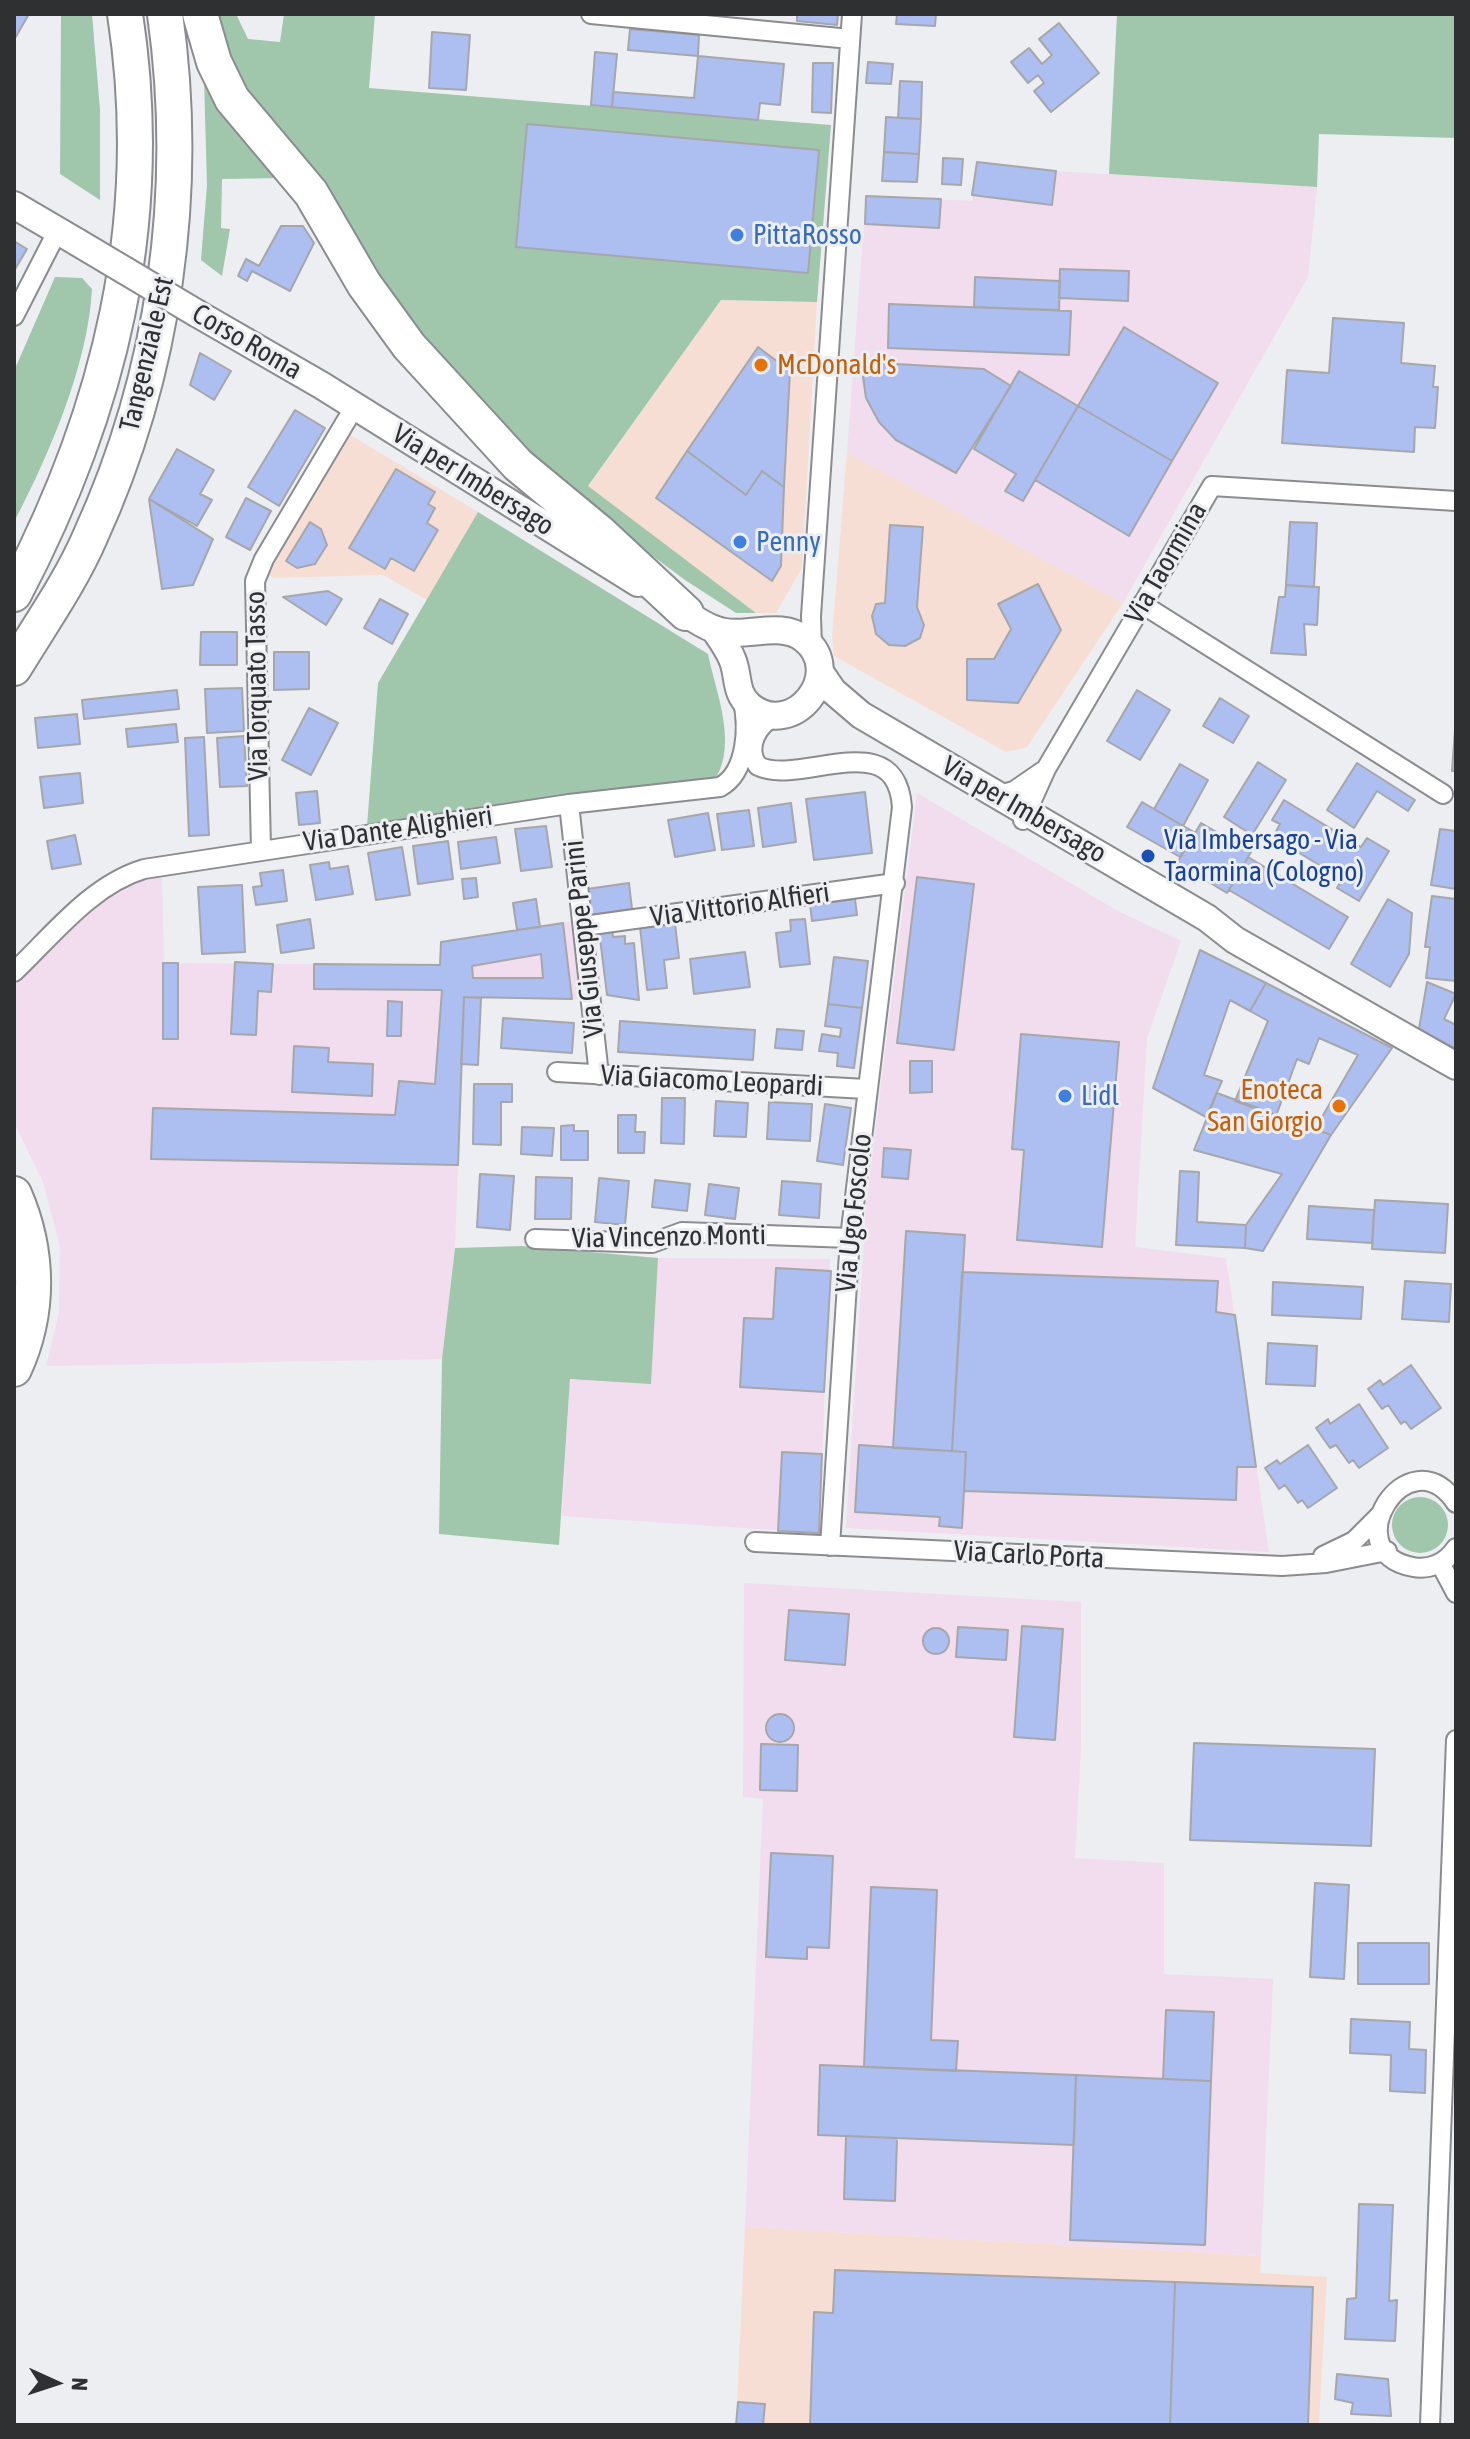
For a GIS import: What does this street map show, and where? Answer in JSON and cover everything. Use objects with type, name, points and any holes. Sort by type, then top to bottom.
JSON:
[{"type":"highway","name":"Tangenziale Est","points":[[14,594],[54,517],[87,433],[121,301],[132,219],[135,150],[135,106],[125,14]]},
{"type":"highway","name":"Tangenziale Est","points":[[14,668],[90,537],[120,459],[150,356],[168,265],[175,193],[175,104],[165,14]]},
{"type":"highway","points":[[200,14],[214,62],[232,99],[311,193],[364,284],[409,346],[518,465],[700,621]]},
{"type":"highway","points":[[14,1194],[31,1250],[34,1302],[31,1323],[14,1369]]},
{"type":"main road","name":"Corso Roma","points":[[14,205],[355,406]]},
{"type":"main road","name":"Via per Imbersago","points":[[355,406],[700,621],[735,667],[741,696],[751,707],[824,710],[857,723],[1025,816],[1205,928],[1235,940],[1456,1066]]},
{"type":"main road","name":"Via per Imbersago","points":[[700,621],[768,631],[790,631],[812,647],[820,672],[833,691],[861,715],[999,795],[1025,816]]},
{"type":"main road","points":[[735,667],[739,652],[768,631]]},
{"type":"main road","points":[[790,711],[812,698],[820,672]]},
{"type":"street","points":[[591,14],[850,39]]},
{"type":"street","points":[[812,647],[852,14]]},
{"type":"street","points":[[14,316],[68,236]]},
{"type":"street","name":"Via Torquato Tasso","points":[[261,849],[255,581],[264,559],[355,406]]},
{"type":"street","name":"Via Taormina","points":[[1025,816],[1046,769],[1212,486],[1456,501]]},
{"type":"street","points":[[768,631],[804,612],[813,598]]},
{"type":"street","points":[[1142,604],[1443,794]]},
{"type":"street","name":"Via Dante Alighieri","points":[[14,972],[93,896],[121,876],[261,849],[727,783],[736,769],[747,726],[741,696]]},
{"type":"street","points":[[790,711],[768,719],[756,733],[753,752],[758,766],[781,771],[864,762],[881,767],[894,780],[901,798],[895,883]]},
{"type":"street","name":"Via Taormina","points":[[999,795],[1026,784],[1046,769]]},
{"type":"street","name":"Via Giuseppe Parini","points":[[569,804],[599,1075]]},
{"type":"street","name":"Via Vittorio Alfieri","points":[[584,926],[895,883]]},
{"type":"street","name":"Via Ugo Foscolo","points":[[830,1546],[850,1238],[866,1089],[895,883]]},
{"type":"street","name":"Via Giacomo Leopardi","points":[[557,1072],[866,1089]]},
{"type":"street","name":"Via Vincenzo Monti","points":[[535,1239],[652,1243],[682,1232],[850,1238]]},
{"type":"street","name":"Via Carlo Porta","points":[[1302,1565],[1354,1541],[1379,1516],[1390,1495],[1404,1486],[1419,1482],[1435,1485],[1456,1476]]},
{"type":"street","points":[[1435,1485],[1456,1503]]},
{"type":"street","points":[[1379,1516],[1380,1538],[1387,1551],[1405,1565],[1423,1568],[1440,1563],[1456,1548]]},
{"type":"street","name":"Via Carlo Porta","points":[[755,1542],[1302,1565],[1387,1551]]},
{"type":"street","points":[[1440,1563],[1456,1593]]},
{"type":"street","points":[[1430,2425],[1456,1740]]},
{"type":"shaded area","points":[[977,162],[1056,171],[1317,187],[1308,277],[1123,603],[847,452],[866,196],[972,201]]},
{"type":"shaded area","points":[[721,300],[817,302],[802,568],[776,613],[756,613],[588,487]]},
{"type":"shaded area","points":[[347,433],[478,512],[427,600],[383,575],[274,578],[264,573]]},
{"type":"shaded area","points":[[847,452],[1123,603],[1027,747],[1006,752],[834,656],[832,636]]},
{"type":"shaded area","points":[[917,793],[1118,911],[1181,941],[1147,1038],[1135,1247],[1226,1258],[1269,1552],[846,1528],[866,1207]]},
{"type":"shaded area","points":[[162,870],[164,963],[439,965],[441,942],[575,921],[583,1000],[464,997],[455,1248],[442,1359],[46,1366],[59,1313],[60,1246],[43,1182],[14,1123],[14,978],[95,898]]},
{"type":"shaded area","points":[[658,1258],[830,1259],[819,1533],[562,1516],[570,1378],[651,1383]]},
{"type":"shaded area","points":[[744,1583],[1081,1602],[1081,1748],[1075,1858],[1164,1863],[1164,1974],[1273,1979],[1261,2256],[745,2227],[763,1799],[743,1797]]},
{"type":"shaded area","points":[[745,2227],[1261,2256],[1260,2273],[1327,2277],[1319,2425],[736,2425]]},
{"type":"green space","points":[[61,14],[92,14],[100,110],[100,200],[60,174]]},
{"type":"green space","points":[[211,14],[236,14],[248,39],[280,42],[284,14],[375,14],[369,88],[831,125],[817,302],[721,300],[588,486],[756,613],[736,613],[685,580],[580,502],[526,454],[412,334],[245,95]]},
{"type":"green space","points":[[1117,14],[1456,14],[1456,138],[1319,134],[1317,187],[1109,174]]},
{"type":"green space","points":[[204,78],[283,178],[222,179],[221,228],[230,229],[222,276],[201,260],[207,185]]},
{"type":"green space","points":[[55,277],[82,278],[92,289],[89,318],[65,409],[14,522],[14,371]]},
{"type":"green space","points":[[478,512],[708,654],[725,733],[722,764],[716,778],[367,826],[378,683]]},
{"type":"green space","points":[[522,1246],[658,1258],[651,1384],[570,1379],[559,1545],[439,1534],[442,1359],[455,1248]]},
{"type":"green space","points":[[1420,1497],[1439,1506],[1448,1525],[1439,1544],[1420,1553],[1401,1544],[1392,1525],[1401,1506]]},
{"type":"building","points":[[14,14],[29,14],[14,40]]},
{"type":"building","points":[[797,14],[838,14],[837,25],[797,21]]},
{"type":"building","points":[[897,14],[936,14],[935,26],[896,24]]},
{"type":"building","points":[[1059,23],[1099,73],[1051,112],[1034,91],[1044,83],[1038,75],[1028,83],[1011,62],[1029,48],[1042,64],[1052,55],[1039,39]]},
{"type":"building","points":[[630,29],[699,35],[698,56],[628,50]]},
{"type":"building","points":[[432,32],[470,35],[466,90],[429,88]]},
{"type":"building","points":[[595,52],[617,54],[612,107],[591,105]]},
{"type":"building","points":[[698,56],[784,64],[780,105],[760,103],[758,120],[612,107],[613,92],[694,98]]},
{"type":"building","points":[[868,62],[893,64],[891,84],[866,83]]},
{"type":"building","points":[[813,63],[833,63],[831,113],[812,112]]},
{"type":"building","points":[[900,81],[922,82],[921,119],[898,118]]},
{"type":"building","points":[[886,117],[921,119],[919,154],[884,152]]},
{"type":"building","points":[[527,124],[819,150],[808,273],[516,247]]},
{"type":"building","points":[[884,152],[919,154],[917,182],[882,181]]},
{"type":"building","points":[[943,158],[963,159],[961,185],[942,184]]},
{"type":"building","points":[[977,162],[1056,171],[1052,205],[972,195]]},
{"type":"building","points":[[866,196],[941,199],[939,228],[865,224]]},
{"type":"building","points":[[281,226],[303,226],[314,243],[290,291],[252,271],[247,281],[238,276],[246,259],[259,266]]},
{"type":"building","points":[[14,241],[27,249],[14,271]]},
{"type":"building","points":[[1060,269],[1129,271],[1128,301],[1059,298]]},
{"type":"building","points":[[975,277],[1060,281],[1059,310],[974,307]]},
{"type":"building","points":[[889,304],[1071,311],[1069,355],[888,348]]},
{"type":"building","points":[[1333,318],[1404,323],[1401,363],[1435,366],[1433,387],[1438,387],[1435,428],[1415,427],[1414,452],[1282,443],[1287,370],[1329,373]]},
{"type":"building","points":[[1124,327],[1218,383],[1172,461],[1078,406]]},
{"type":"building","points":[[758,347],[790,371],[784,487],[762,471],[746,495],[687,451]]},
{"type":"building","points":[[200,353],[231,371],[214,400],[190,385]]},
{"type":"building","points":[[861,362],[984,369],[1011,386],[956,473],[896,440],[879,422],[866,398]]},
{"type":"building","points":[[1019,371],[1078,406],[1023,501],[1005,491],[1016,474],[974,449]]},
{"type":"building","points":[[1078,406],[1172,461],[1129,536],[1035,480]]},
{"type":"building","points":[[295,410],[325,428],[279,506],[248,487]]},
{"type":"building","points":[[177,449],[214,470],[200,494],[212,500],[197,526],[149,499]]},
{"type":"building","points":[[687,451],[746,495],[762,471],[784,487],[781,566],[772,581],[656,498]]},
{"type":"building","points":[[396,469],[435,492],[428,504],[435,508],[427,523],[438,530],[414,571],[391,558],[385,569],[349,548]]},
{"type":"building","points":[[246,498],[271,511],[250,550],[226,537]]},
{"type":"building","points":[[149,499],[213,539],[193,585],[162,589]]},
{"type":"building","points":[[310,522],[321,529],[327,545],[315,564],[297,568],[286,561]]},
{"type":"building","points":[[1290,522],[1317,523],[1314,587],[1286,585]]},
{"type":"building","points":[[890,525],[923,527],[917,607],[924,625],[920,638],[905,646],[889,645],[876,634],[872,616],[876,604],[885,603]]},
{"type":"building","points":[[1038,584],[1061,630],[1018,703],[967,700],[967,659],[994,659],[1011,629],[998,604]]},
{"type":"building","points":[[1286,585],[1319,587],[1317,625],[1304,624],[1306,655],[1271,653],[1279,597],[1285,597]]},
{"type":"building","points":[[328,591],[342,599],[326,625],[283,597]]},
{"type":"building","points":[[380,599],[408,614],[392,644],[364,628]]},
{"type":"building","points":[[201,632],[237,632],[237,665],[200,665]]},
{"type":"building","points":[[274,652],[309,652],[309,689],[274,690]]},
{"type":"building","points":[[242,688],[244,731],[207,733],[205,689]]},
{"type":"building","points":[[177,690],[179,709],[84,719],[82,700]]},
{"type":"building","points":[[1137,690],[1170,710],[1140,760],[1107,741]]},
{"type":"building","points":[[1220,698],[1249,716],[1233,743],[1203,726]]},
{"type":"building","points":[[309,708],[338,723],[311,775],[282,760]]},
{"type":"building","points":[[77,714],[80,744],[38,748],[35,718]]},
{"type":"building","points":[[176,724],[178,742],[128,747],[126,729]]},
{"type":"building","points":[[1455,729],[1456,771],[1452,771]]},
{"type":"building","points":[[244,736],[247,786],[220,787],[217,738]]},
{"type":"building","points":[[204,737],[209,835],[189,836],[185,738]]},
{"type":"building","points":[[1258,762],[1286,780],[1252,835],[1224,817]]},
{"type":"building","points":[[1357,763],[1415,800],[1408,811],[1377,791],[1354,828],[1327,810]]},
{"type":"building","points":[[1180,764],[1208,780],[1183,826],[1154,809]]},
{"type":"building","points":[[80,773],[83,803],[44,808],[40,777]]},
{"type":"building","points":[[317,791],[320,823],[299,825],[296,793]]},
{"type":"building","points":[[865,792],[872,853],[814,860],[806,799]]},
{"type":"building","points":[[1284,800],[1361,847],[1367,838],[1389,851],[1359,901],[1337,888],[1342,879],[1273,837],[1280,824],[1272,820]]},
{"type":"building","points":[[1142,802],[1194,832],[1180,857],[1127,827]]},
{"type":"building","points":[[791,803],[796,842],[763,847],[758,808]]},
{"type":"building","points":[[749,810],[754,846],[722,850],[717,814]]},
{"type":"building","points":[[708,813],[715,850],[675,857],[668,820]]},
{"type":"building","points":[[1201,823],[1251,852],[1227,893],[1177,863]]},
{"type":"building","points":[[546,826],[552,867],[521,871],[515,829]]},
{"type":"building","points":[[1440,829],[1456,831],[1456,889],[1431,885]]},
{"type":"building","points":[[75,835],[81,864],[52,869],[47,841]]},
{"type":"building","points":[[496,837],[500,863],[461,869],[458,842]]},
{"type":"building","points":[[448,841],[453,879],[418,884],[413,846]]},
{"type":"building","points":[[402,847],[410,895],[376,900],[368,853]]},
{"type":"building","points":[[1248,857],[1348,917],[1329,949],[1229,890]]},
{"type":"building","points":[[329,862],[330,869],[348,866],[353,894],[316,900],[310,865]]},
{"type":"building","points":[[283,870],[287,901],[256,905],[253,887],[262,886],[260,873]]},
{"type":"building","points":[[917,877],[974,884],[954,1050],[897,1043]]},
{"type":"building","points":[[476,878],[478,897],[464,899],[462,879]]},
{"type":"building","points":[[629,883],[632,909],[591,915],[587,889]]},
{"type":"building","points":[[242,885],[245,952],[202,954],[198,887]]},
{"type":"building","points":[[1432,896],[1456,899],[1456,981],[1426,978],[1430,947],[1425,947]]},
{"type":"building","points":[[536,899],[540,927],[517,930],[513,903]]},
{"type":"building","points":[[855,899],[857,915],[812,921],[810,905]]},
{"type":"building","points":[[1388,899],[1412,913],[1409,954],[1390,987],[1351,964]]},
{"type":"building","points":[[310,919],[314,948],[281,953],[277,925]]},
{"type":"building","points":[[805,919],[810,964],[780,967],[776,933],[791,931],[790,920]]},
{"type":"building","points":[[563,923],[572,999],[464,997],[458,1165],[151,1159],[153,1108],[395,1115],[399,1081],[435,1084],[442,990],[314,989],[314,964],[440,965],[441,942]],"holes":[[[541,954],[543,978],[473,978],[472,966]]]},
{"type":"building","points":[[675,923],[679,958],[664,960],[667,988],[647,990],[640,927]]},
{"type":"building","points":[[612,929],[613,937],[625,936],[625,944],[634,943],[639,1000],[607,995],[599,930]]},
{"type":"building","points":[[1200,950],[1266,983],[1250,1011],[1230,1000],[1204,1075],[1222,1081],[1206,1117],[1153,1088]]},
{"type":"building","points":[[745,952],[750,987],[694,994],[690,959]]},
{"type":"building","points":[[834,957],[868,961],[862,1008],[828,1004]]},
{"type":"building","points":[[235,962],[273,964],[271,992],[258,991],[256,1035],[231,1034]]},
{"type":"building","points":[[163,963],[178,963],[178,1039],[163,1039]]},
{"type":"building","points":[[1427,982],[1456,994],[1444,1019],[1456,1025],[1456,1049],[1419,1029]]},
{"type":"building","points":[[1266,983],[1392,1048],[1331,1135],[1315,1129],[1358,1055],[1319,1038],[1309,1064],[1297,1059],[1276,1116],[1235,1101],[1268,1021],[1250,1011]]},
{"type":"building","points":[[464,997],[481,998],[478,1065],[461,1064]]},
{"type":"building","points":[[388,1001],[402,1002],[401,1036],[387,1036]]},
{"type":"building","points":[[828,1004],[862,1008],[854,1068],[837,1066],[838,1053],[819,1051],[822,1034],[840,1037],[841,1028],[825,1026]]},
{"type":"building","points":[[503,1018],[574,1023],[572,1053],[501,1048]]},
{"type":"building","points":[[620,1021],[755,1030],[753,1060],[618,1052]]},
{"type":"building","points":[[777,1029],[804,1031],[802,1050],[775,1048]]},
{"type":"building","name":"Lidl","points":[[1021,1034],[1119,1042],[1102,1247],[1017,1240],[1024,1150],[1012,1149]]},
{"type":"building","points":[[294,1046],[329,1048],[328,1062],[373,1064],[372,1096],[292,1092]]},
{"type":"building","points":[[910,1061],[932,1061],[932,1092],[910,1093]]},
{"type":"building","points":[[474,1084],[512,1084],[512,1102],[501,1102],[501,1145],[473,1144]]},
{"type":"building","points":[[1217,1093],[1331,1135],[1263,1251],[1245,1248],[1246,1225],[1282,1174],[1194,1150]]},
{"type":"building","points":[[662,1098],[685,1098],[684,1144],[661,1143]]},
{"type":"building","points":[[716,1101],[748,1103],[746,1137],[714,1136]]},
{"type":"building","points":[[769,1102],[812,1104],[810,1141],[767,1139]]},
{"type":"building","points":[[825,1104],[851,1108],[843,1165],[817,1161]]},
{"type":"building","points":[[618,1115],[636,1115],[635,1132],[645,1132],[644,1153],[618,1153]]},
{"type":"building","points":[[574,1125],[574,1131],[588,1131],[588,1160],[561,1160],[561,1126]]},
{"type":"building","points":[[522,1127],[554,1128],[552,1156],[521,1154]]},
{"type":"building","points":[[884,1148],[911,1150],[908,1179],[882,1177]]},
{"type":"building","points":[[1180,1171],[1199,1172],[1197,1222],[1246,1225],[1245,1248],[1176,1245]]},
{"type":"building","points":[[480,1174],[514,1176],[510,1230],[477,1227]]},
{"type":"building","points":[[536,1177],[572,1178],[571,1219],[535,1219]]},
{"type":"building","points":[[599,1178],[629,1181],[625,1225],[595,1222]]},
{"type":"building","points":[[655,1180],[690,1184],[687,1211],[652,1207]]},
{"type":"building","points":[[782,1181],[821,1184],[819,1218],[779,1215]]},
{"type":"building","points":[[709,1184],[739,1188],[735,1219],[705,1215]]},
{"type":"building","points":[[1375,1200],[1448,1204],[1445,1253],[1372,1249]]},
{"type":"building","points":[[1309,1206],[1374,1210],[1372,1243],[1307,1239]]},
{"type":"building","points":[[906,1231],[965,1235],[952,1451],[893,1448]]},
{"type":"building","points":[[776,1268],[831,1271],[824,1392],[740,1387],[744,1318],[773,1319]]},
{"type":"building","points":[[962,1272],[1218,1281],[1216,1312],[1235,1315],[1256,1467],[1237,1467],[1236,1500],[964,1491],[966,1452],[952,1451]]},
{"type":"building","points":[[1405,1281],[1451,1284],[1449,1322],[1402,1319]]},
{"type":"building","points":[[1273,1282],[1363,1287],[1361,1319],[1272,1315]]},
{"type":"building","points":[[1268,1343],[1317,1346],[1315,1386],[1266,1384]]},
{"type":"building","points":[[1411,1365],[1441,1408],[1411,1429],[1405,1421],[1401,1424],[1388,1405],[1382,1409],[1368,1389],[1380,1380],[1383,1385]]},
{"type":"building","points":[[1359,1404],[1388,1448],[1359,1468],[1353,1460],[1349,1463],[1336,1445],[1330,1448],[1316,1428],[1328,1419],[1330,1424]]},
{"type":"building","points":[[859,1445],[966,1452],[962,1528],[939,1526],[940,1517],[855,1512]]},
{"type":"building","points":[[1308,1445],[1337,1488],[1308,1508],[1302,1500],[1298,1503],[1285,1485],[1279,1489],[1265,1468],[1277,1460],[1280,1464]]},
{"type":"building","points":[[782,1452],[822,1454],[819,1533],[778,1531]]},
{"type":"building","points":[[789,1610],[849,1614],[845,1665],[785,1660]]},
{"type":"building","points":[[1022,1626],[1063,1629],[1055,1740],[1014,1737]]},
{"type":"building","points":[[958,1627],[1008,1630],[1006,1660],[956,1657]]},
{"type":"building","points":[[936,1628],[945,1632],[949,1641],[945,1650],[936,1654],[927,1650],[923,1641],[927,1632]]},
{"type":"building","points":[[780,1714],[790,1718],[794,1728],[790,1738],[780,1742],[770,1738],[766,1728],[770,1718]]},
{"type":"building","points":[[1194,1743],[1375,1749],[1371,1846],[1190,1840]]},
{"type":"building","points":[[761,1744],[798,1745],[797,1791],[760,1790]]},
{"type":"building","points":[[771,1853],[833,1856],[829,1948],[807,1947],[807,1959],[766,1957]]},
{"type":"building","points":[[1315,1883],[1349,1885],[1344,1979],[1310,1977]]},
{"type":"building","points":[[871,1887],[937,1890],[931,2040],[958,2041],[956,2071],[864,2067]]},
{"type":"building","points":[[1358,1943],[1429,1943],[1429,1984],[1358,1984]]},
{"type":"building","points":[[1166,2010],[1214,2012],[1211,2081],[1163,2079]]},
{"type":"building","points":[[1351,2019],[1410,2022],[1409,2049],[1426,2050],[1425,2093],[1390,2091],[1391,2055],[1350,2053]]},
{"type":"building","points":[[820,2065],[1076,2075],[1074,2145],[818,2135]]},
{"type":"building","points":[[1076,2075],[1211,2081],[1205,2245],[1070,2240]]},
{"type":"building","points":[[846,2136],[897,2138],[895,2201],[844,2199]]},
{"type":"building","points":[[1359,2204],[1393,2205],[1389,2301],[1397,2300],[1395,2341],[1345,2339],[1347,2299],[1356,2298]]},
{"type":"building","points":[[835,2270],[1175,2282],[1170,2425],[810,2425],[814,2312],[833,2313]]},
{"type":"building","points":[[1175,2282],[1313,2287],[1308,2425],[1170,2425]]},
{"type":"building","points":[[1337,2374],[1388,2379],[1391,2416],[1351,2414],[1353,2403],[1335,2399]]},
{"type":"building","points":[[738,2402],[765,2404],[763,2425],[736,2425]]},
{"type":"place","name":"PittaRosso","points":[[737,235]]},
{"type":"place","name":"McDonald's","points":[[761,365]]},
{"type":"place","name":"Penny","points":[[740,542]]},
{"type":"place","name":"Via Imbersago - Via Taormina (Cologno)","points":[[1148,856]]},
{"type":"place","name":"Lidl","points":[[1065,1096]]},
{"type":"place","name":"Enoteca San Giorgio","points":[[1339,1106]]}]
